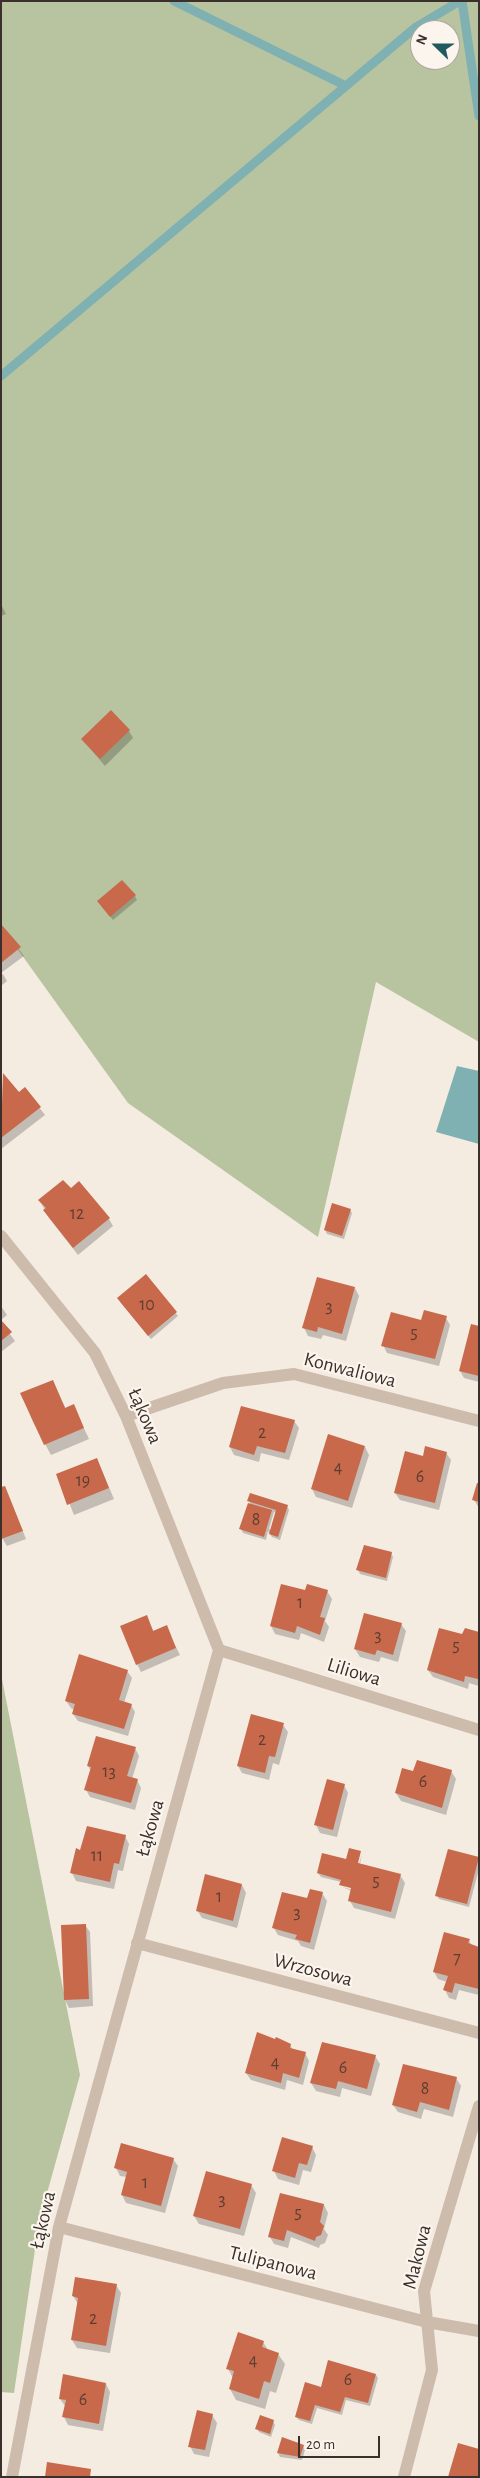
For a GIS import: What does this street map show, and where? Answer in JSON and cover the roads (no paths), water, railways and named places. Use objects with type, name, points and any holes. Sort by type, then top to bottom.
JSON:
[{"type":"street","name":"Łąkowa","points":[[1,1236],[95,1353],[126,1416],[219,1650],[59,2227],[12,2477]]},
{"type":"street","name":"Konwaliowa","points":[[126,1416],[223,1383],[294,1374],[479,1421]]},
{"type":"street","name":"Liliowa","points":[[219,1650],[479,1730]]},
{"type":"street","name":"Wrzosowa","points":[[137,1944],[479,2033]]},
{"type":"street","name":"Makowa","points":[[404,2477],[432,2370],[424,2291],[479,2106]]},
{"type":"street","name":"Tulipanowa","points":[[59,2227],[427,2322],[479,2331]]},
{"type":"water","points":[[457,1066],[479,1071],[479,1144],[436,1132]]},
{"type":"waterway","points":[[174,1],[346,86]]},
{"type":"waterway","points":[[1,376],[416,27],[460,1]]},
{"type":"waterway","points":[[462,1],[479,116]]}]
